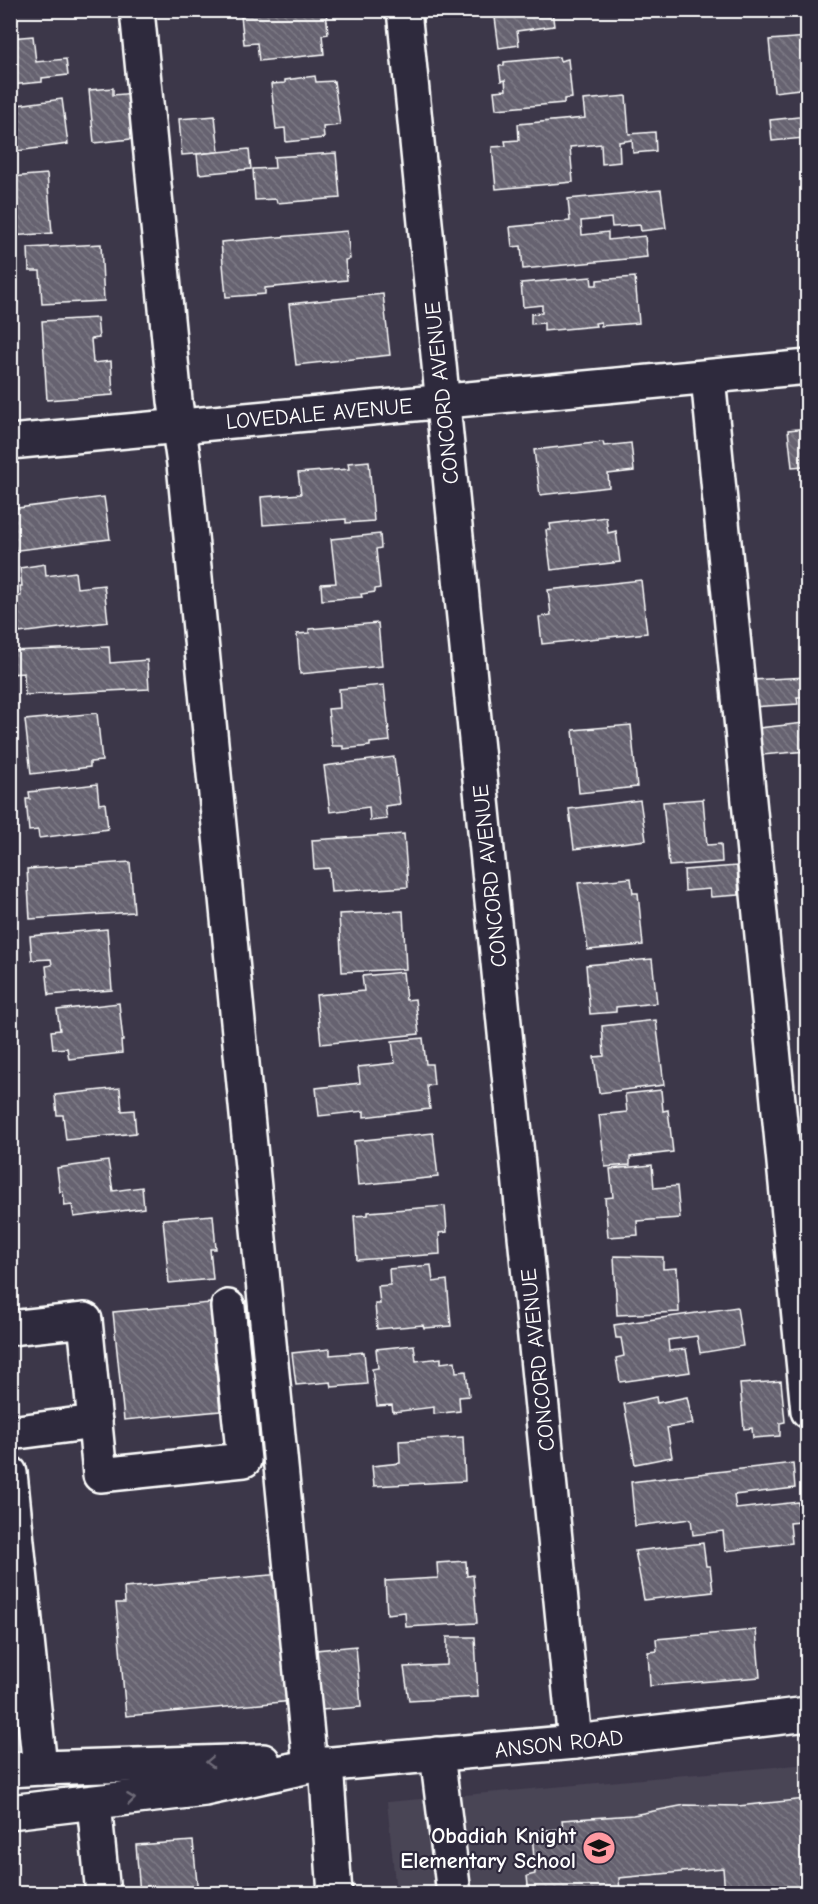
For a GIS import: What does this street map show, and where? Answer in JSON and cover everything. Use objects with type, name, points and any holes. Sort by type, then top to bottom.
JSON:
[{"type":"street","points":[[136,10],[318,1765],[335,1893]]},
{"type":"street","name":"CONCORD AVENUE","points":[[404,10],[575,1742]]},
{"type":"street","name":"LOVEDALE AVENUE","points":[[10,442],[807,367]]},
{"type":"street","points":[[708,377],[807,1411]]},
{"type":"street","points":[[10,1328],[85,1320],[100,1475],[244,1460],[228,1307]]},
{"type":"street","points":[[10,1432],[95,1422]]},
{"type":"street","points":[[10,1473],[25,1769]]},
{"type":"street","name":"ANSON ROAD","points":[[10,1812],[205,1789],[318,1765],[575,1742],[807,1714]]},
{"type":"street","points":[[437,1754],[454,1893]]},
{"type":"street","name":"ANSON ROAD","points":[[25,1769],[255,1761],[318,1765]]},
{"type":"street","points":[[94,1803],[103,1893]]},
{"type":"shaded area","name":"Obadiah Knight Elementary School","points":[[807,1764],[807,1893],[396,1893],[387,1802]]},
{"type":"building","points":[[254,10],[326,10],[328,34],[322,35],[324,54],[259,61],[257,43],[244,44],[241,16],[254,14]]},
{"type":"building","points":[[494,10],[552,10],[554,26],[517,31],[519,45],[499,48]]},
{"type":"building","points":[[795,10],[808,10],[808,16],[796,17]]},
{"type":"building","points":[[33,36],[36,62],[66,59],[68,75],[42,78],[42,82],[10,85],[10,38]]},
{"type":"building","points":[[808,37],[808,88],[774,92],[769,40]]},
{"type":"building","points":[[559,57],[560,61],[568,59],[572,98],[564,99],[564,103],[496,109],[494,91],[506,90],[505,80],[501,81],[499,66],[504,66],[504,62]]},
{"type":"building","points":[[315,76],[316,82],[334,81],[340,125],[323,127],[324,138],[286,142],[285,128],[276,129],[271,84]]},
{"type":"building","points":[[113,88],[113,95],[135,93],[140,138],[94,143],[89,90]]},
{"type":"building","points":[[626,96],[629,134],[655,132],[656,151],[633,153],[632,140],[619,142],[620,162],[602,164],[601,144],[570,147],[573,182],[496,189],[492,147],[506,146],[505,141],[519,140],[518,124],[585,118],[583,100]]},
{"type":"building","points":[[62,99],[68,144],[10,152],[10,106]]},
{"type":"building","points":[[215,116],[219,152],[182,155],[179,119]]},
{"type":"building","points":[[808,116],[808,158],[804,138],[772,141],[770,120]]},
{"type":"building","points":[[249,149],[251,169],[199,174],[197,154]]},
{"type":"building","points":[[336,153],[340,198],[277,203],[276,199],[255,200],[253,169],[275,168],[274,157]]},
{"type":"building","points":[[47,174],[52,233],[10,236],[10,177]]},
{"type":"building","points":[[661,190],[666,228],[641,231],[640,225],[612,227],[611,218],[581,221],[582,235],[608,232],[608,240],[645,236],[647,257],[523,269],[521,246],[512,247],[510,227],[570,221],[568,199]]},
{"type":"building","points":[[347,231],[350,259],[345,260],[347,280],[265,288],[265,294],[226,297],[221,242]]},
{"type":"building","points":[[101,244],[104,301],[42,304],[40,271],[29,271],[28,248]]},
{"type":"building","points":[[591,277],[592,285],[597,285],[597,280],[635,277],[639,323],[601,326],[601,322],[595,323],[596,326],[544,331],[544,323],[531,324],[531,314],[542,313],[542,305],[523,307],[521,283]]},
{"type":"building","points":[[383,294],[390,355],[296,365],[289,304]]},
{"type":"building","points":[[97,318],[99,338],[91,339],[93,363],[111,361],[113,395],[47,400],[42,321]]},
{"type":"building","points":[[808,428],[808,475],[805,476],[804,466],[792,467],[788,430]]},
{"type":"building","points":[[603,442],[604,446],[631,443],[634,471],[608,474],[609,487],[540,495],[534,450]]},
{"type":"building","points":[[369,461],[374,521],[346,523],[346,519],[263,525],[261,497],[301,494],[298,473],[349,469],[348,463]]},
{"type":"building","points":[[104,497],[110,539],[10,551],[10,509]]},
{"type":"building","points":[[606,517],[608,533],[616,531],[620,562],[551,570],[546,530],[551,530],[550,524]]},
{"type":"building","points":[[380,534],[381,548],[376,549],[380,588],[375,589],[375,592],[361,594],[362,597],[322,600],[321,584],[336,583],[331,539]]},
{"type":"building","points":[[45,564],[46,576],[75,572],[77,588],[104,585],[108,622],[19,633],[15,597],[21,596],[20,568]]},
{"type":"building","points":[[641,580],[647,633],[542,644],[539,617],[551,615],[548,590]]},
{"type":"building","points":[[378,623],[382,666],[300,674],[297,634],[309,633],[309,629]]},
{"type":"building","points":[[109,647],[110,663],[147,660],[149,689],[25,695],[24,673],[10,674],[10,651]]},
{"type":"building","points":[[807,677],[808,697],[797,697],[798,704],[753,707],[751,680]]},
{"type":"building","points":[[384,685],[390,741],[343,749],[343,746],[332,746],[328,709],[340,708],[339,689]]},
{"type":"building","points":[[97,713],[102,761],[90,762],[90,767],[31,774],[25,720]]},
{"type":"building","points":[[804,723],[807,751],[762,755],[759,728]]},
{"type":"building","points":[[631,725],[637,787],[579,793],[573,730]]},
{"type":"building","points":[[394,757],[400,804],[385,806],[387,819],[370,821],[369,807],[330,812],[324,766]]},
{"type":"building","points":[[97,784],[99,804],[105,803],[108,829],[39,838],[38,830],[29,831],[26,799],[30,799],[29,792]]},
{"type":"building","points":[[703,799],[707,845],[721,844],[722,862],[669,866],[663,802]]},
{"type":"building","points":[[640,800],[646,840],[574,849],[569,809]]},
{"type":"building","points":[[404,834],[408,887],[331,892],[329,868],[314,869],[312,840]]},
{"type":"building","points":[[130,862],[134,912],[30,919],[27,869]]},
{"type":"building","points":[[737,866],[739,895],[711,897],[710,889],[685,891],[684,870]]},
{"type":"building","points":[[631,878],[633,893],[638,893],[643,945],[588,950],[578,883]]},
{"type":"building","points":[[403,911],[406,969],[342,972],[339,914]]},
{"type":"building","points":[[107,929],[112,990],[49,995],[46,966],[52,965],[51,959],[32,960],[30,936]]},
{"type":"building","points":[[652,959],[657,1003],[616,1007],[616,1012],[590,1014],[586,965]]},
{"type":"building","points":[[403,972],[406,1000],[415,999],[419,1034],[321,1044],[316,995],[364,991],[362,976]]},
{"type":"building","points":[[119,1003],[122,1053],[69,1059],[67,1048],[53,1049],[51,1031],[60,1030],[57,1010]]},
{"type":"building","points":[[656,1020],[664,1085],[599,1093],[594,1057],[604,1056],[602,1026]]},
{"type":"building","points":[[423,1038],[426,1064],[432,1064],[434,1085],[427,1086],[430,1109],[364,1117],[364,1111],[319,1116],[316,1088],[360,1083],[358,1067],[395,1063],[392,1041]]},
{"type":"building","points":[[120,1088],[122,1111],[134,1110],[136,1133],[66,1140],[63,1115],[57,1115],[55,1095]]},
{"type":"building","points":[[661,1090],[663,1111],[668,1110],[673,1152],[630,1157],[630,1165],[605,1167],[599,1115],[627,1112],[625,1094]]},
{"type":"building","points":[[433,1133],[438,1177],[358,1185],[354,1141]]},
{"type":"building","points":[[108,1161],[113,1191],[142,1187],[144,1208],[74,1217],[72,1205],[65,1206],[63,1191],[60,1192],[57,1168]]},
{"type":"building","points":[[652,1165],[654,1188],[677,1186],[680,1218],[637,1221],[638,1235],[608,1237],[605,1198],[613,1197],[610,1169]]},
{"type":"building","points":[[445,1206],[447,1232],[439,1233],[440,1254],[357,1260],[354,1216],[368,1215],[368,1212]]},
{"type":"building","points":[[213,1215],[216,1249],[210,1249],[213,1279],[169,1283],[163,1219]]},
{"type":"building","points":[[614,1256],[663,1257],[663,1269],[677,1268],[679,1312],[617,1315]]},
{"type":"building","points":[[431,1265],[433,1282],[447,1280],[451,1326],[424,1328],[423,1325],[377,1329],[375,1304],[380,1304],[378,1286],[390,1285],[389,1269]]},
{"type":"building","points":[[210,1303],[220,1411],[124,1420],[113,1312]]},
{"type":"building","points":[[737,1307],[743,1346],[700,1353],[697,1336],[668,1340],[669,1351],[686,1349],[690,1372],[620,1382],[616,1358],[624,1356],[621,1338],[616,1338],[614,1325]]},
{"type":"building","points":[[414,1345],[416,1361],[441,1358],[441,1363],[455,1361],[456,1372],[466,1371],[469,1396],[459,1397],[460,1411],[434,1414],[434,1407],[393,1412],[392,1405],[377,1406],[372,1369],[378,1368],[376,1349]]},
{"type":"building","points":[[330,1349],[330,1355],[364,1352],[367,1384],[332,1387],[331,1382],[296,1385],[292,1353]]},
{"type":"building","points":[[781,1381],[785,1422],[780,1423],[780,1436],[753,1438],[752,1428],[744,1429],[740,1384]]},
{"type":"building","points":[[656,1397],[657,1403],[687,1397],[693,1424],[667,1428],[672,1457],[635,1464],[624,1404]]},
{"type":"building","points":[[463,1437],[465,1481],[374,1486],[372,1466],[400,1463],[399,1441]]},
{"type":"building","points":[[793,1463],[795,1488],[734,1495],[736,1509],[798,1502],[800,1522],[790,1523],[792,1543],[725,1551],[723,1531],[693,1535],[691,1519],[635,1526],[631,1482]]},
{"type":"building","points":[[703,1543],[706,1566],[710,1566],[713,1592],[644,1600],[635,1551]]},
{"type":"building","points":[[466,1561],[467,1576],[473,1575],[477,1623],[406,1627],[405,1612],[387,1614],[385,1581],[438,1578],[437,1563]]},
{"type":"building","points":[[282,1574],[293,1701],[126,1716],[116,1603],[125,1603],[124,1588]]},
{"type":"building","points":[[756,1630],[760,1677],[650,1686],[648,1652],[657,1651],[656,1639]]},
{"type":"building","points":[[447,1637],[475,1637],[478,1697],[409,1701],[404,1667],[447,1665]]},
{"type":"building","points":[[356,1646],[361,1707],[321,1710],[316,1650]]},
{"type":"building","points":[[806,1799],[808,1894],[725,1894],[723,1868],[619,1878],[620,1894],[529,1894],[527,1876],[535,1874],[532,1831],[563,1829],[562,1820],[633,1815],[685,1805],[738,1806]]},
{"type":"building","points":[[193,1841],[198,1894],[140,1894],[136,1845]]},
{"type":"place","name":"Obadiah Knight Elementary School","points":[[599,1848]]}]
